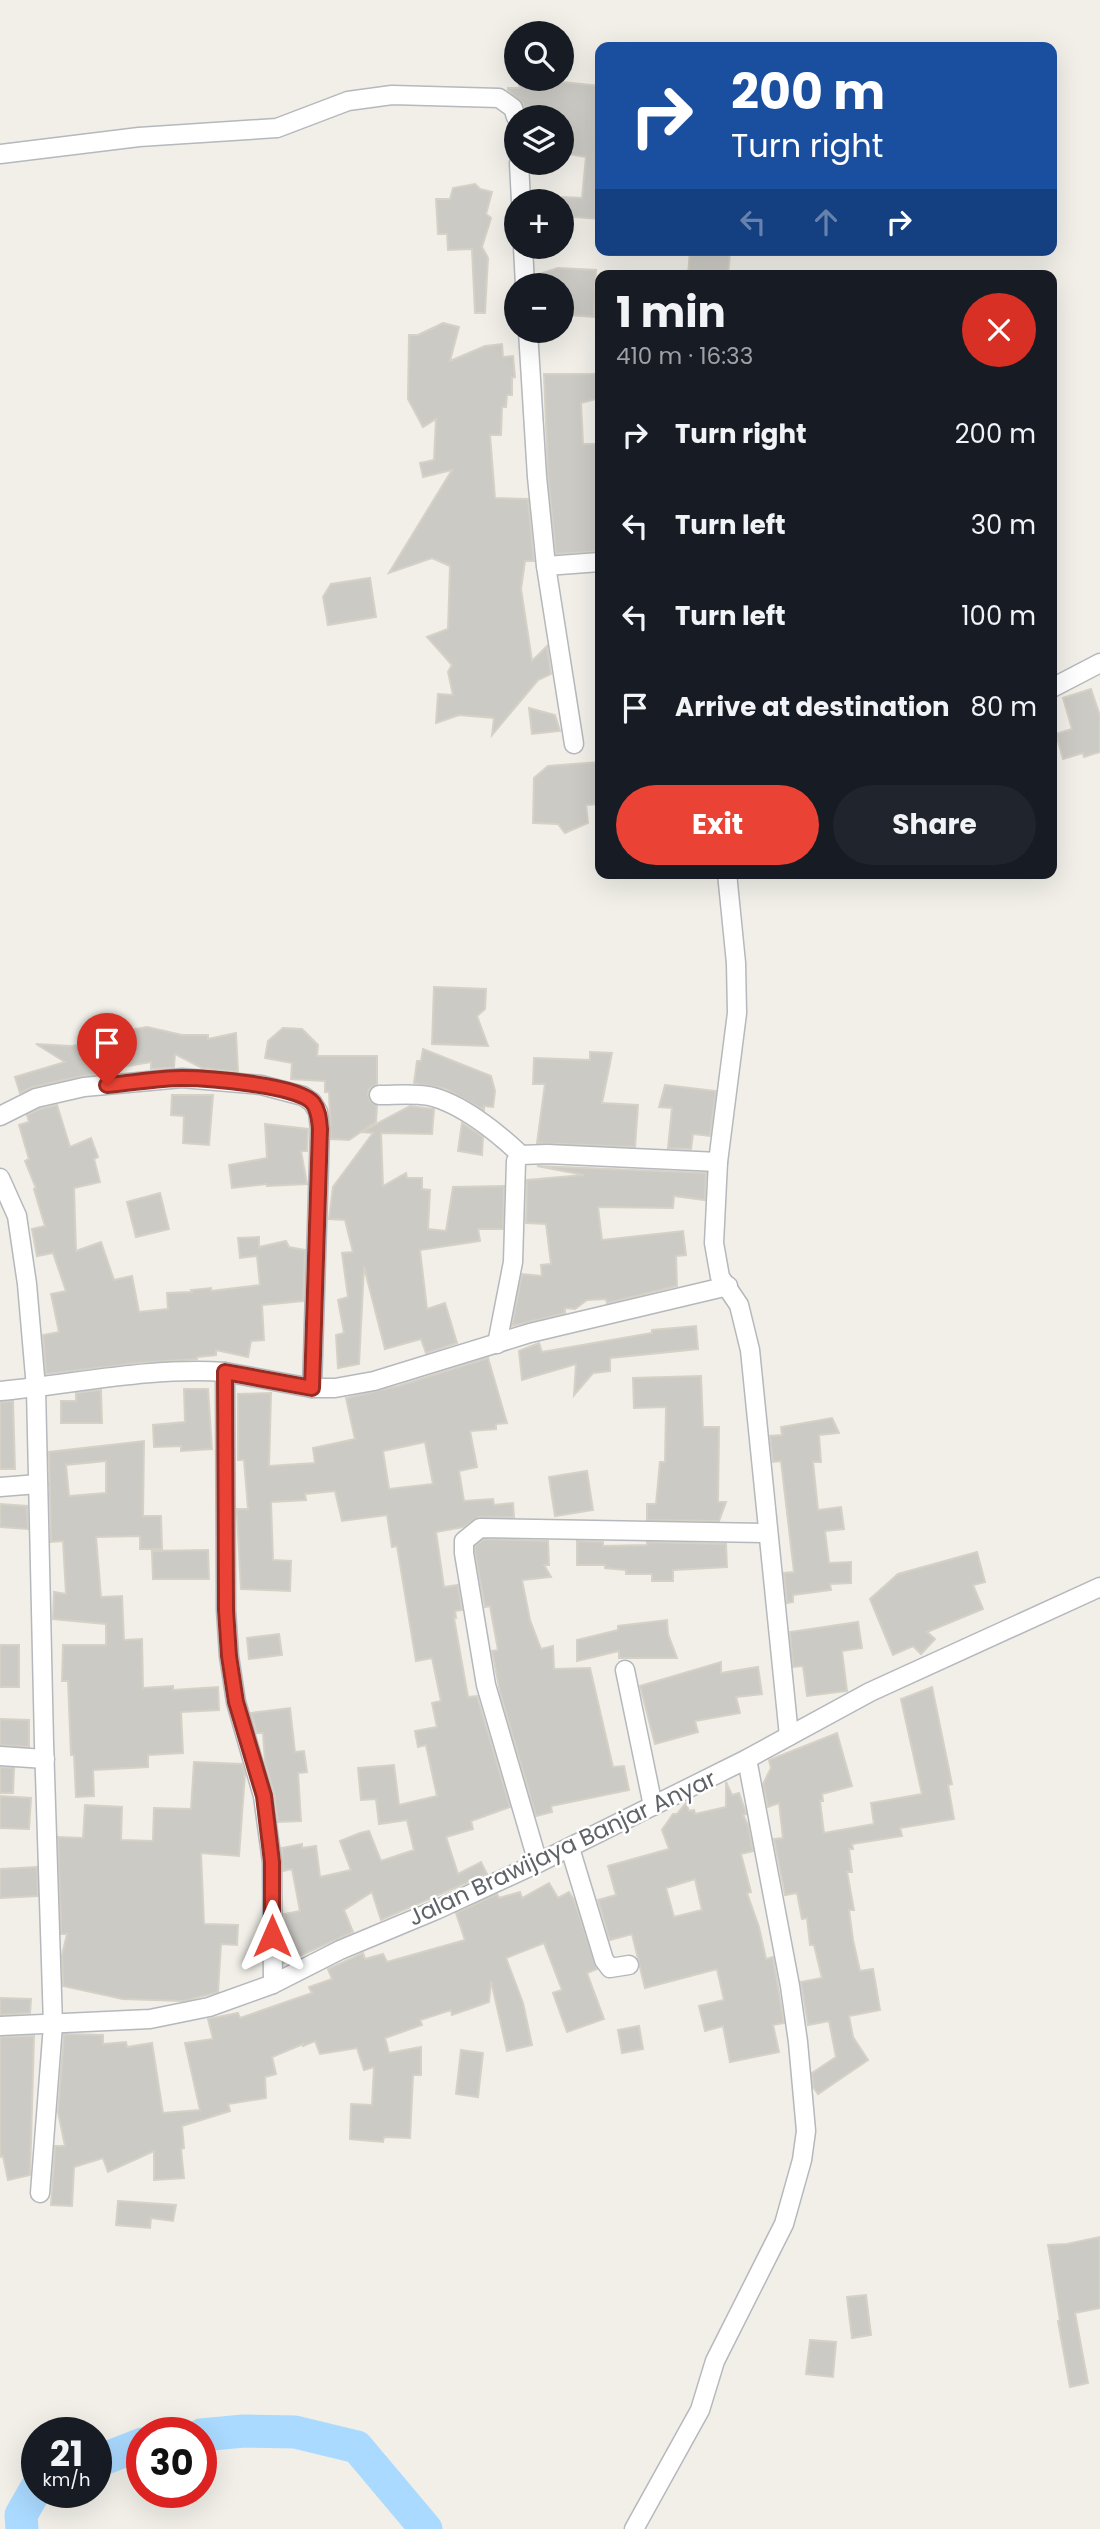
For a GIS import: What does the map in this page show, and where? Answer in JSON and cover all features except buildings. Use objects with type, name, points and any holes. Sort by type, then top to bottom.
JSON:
[{"type":"street","points":[[0,154],[139,137],[277,128],[348,101],[392,95],[499,98],[509,105]]},
{"type":"street","points":[[529,343],[537,477],[546,566],[574,744]]},
{"type":"street","points":[[546,566],[595,562]]},
{"type":"street","points":[[1057,685],[1100,663]]},
{"type":"street","points":[[728,879],[738,996],[718,1162],[713,1244],[720,1276],[739,1305],[750,1350],[789,1736]]},
{"type":"street","points":[[0,1116],[36,1098],[84,1087],[182,1078],[261,1085],[295,1093],[312,1102],[318,1112],[320,1129],[312,1388]]},
{"type":"street","points":[[379,1095],[429,1097],[451,1105],[484,1124],[520,1155],[718,1162]]},
{"type":"street","points":[[497,1344],[513,1262],[516,1161],[520,1155]]},
{"type":"street","points":[[0,1178],[17,1216],[27,1284],[36,1388],[53,2025],[40,2193]]},
{"type":"street","points":[[0,1391],[171,1370],[225,1372],[312,1388],[335,1388],[374,1381],[530,1333],[728,1286]]},
{"type":"street","points":[[225,1372],[226,1610],[229,1656],[236,1702],[264,1796],[272,1862],[273,1984]]},
{"type":"street","points":[[0,1487],[38,1484]]},
{"type":"street","points":[[538,1863],[486,1685],[464,1541],[480,1528],[767,1533]]},
{"type":"street","name":"Jalan Brawijaya Banjar Anyar","points":[[0,2026],[150,2019],[219,2004],[273,1984],[340,1950],[538,1863],[747,1759],[870,1692],[1100,1587]]},
{"type":"street","points":[[625,1670],[653,1806]]},
{"type":"street","points":[[0,1756],[45,1759]]},
{"type":"street","points":[[634,2529],[700,2410],[715,2361],[784,2224],[802,2160],[806,2131],[798,2042],[747,1759]]},
{"type":"street","points":[[570,1847],[604,1960],[610,1968],[629,1965]]},
{"type":"waterway","points":[[217,2434],[295,2432],[357,2447],[426,2529]]},
{"type":"waterway","points":[[112,2456],[126,2450]]},
{"type":"waterway","points":[[22,2529],[21,2515],[25,2508]]},
{"type":"route","points":[[107,1085],[182,1078],[261,1085],[303,1096],[312,1102],[318,1112],[320,1129],[312,1388],[225,1372],[226,1610],[229,1656],[236,1702],[264,1796],[272,1862],[272,1936]]}]
